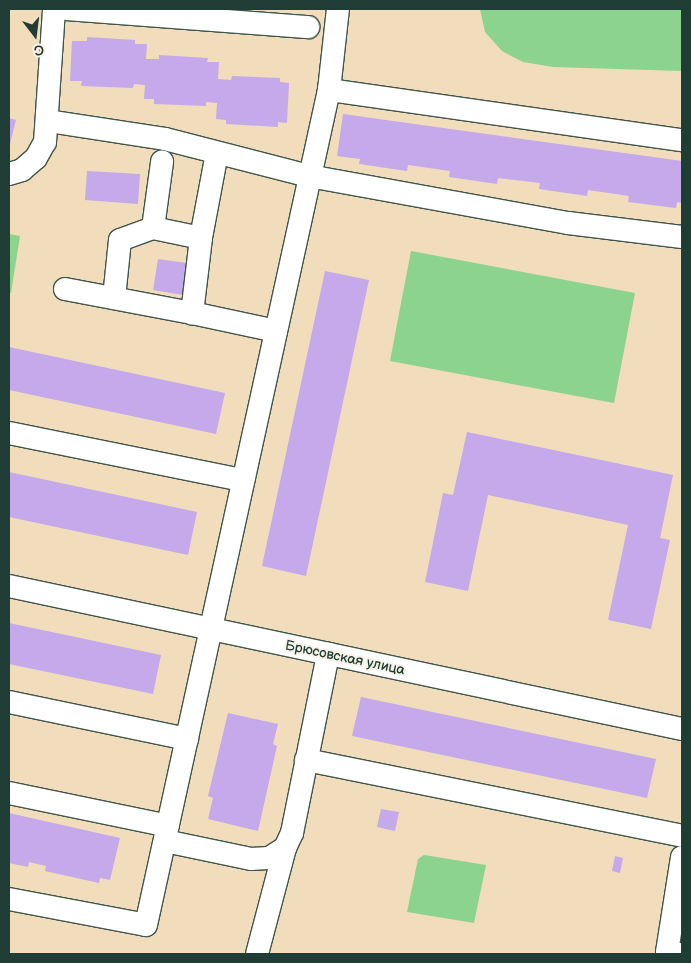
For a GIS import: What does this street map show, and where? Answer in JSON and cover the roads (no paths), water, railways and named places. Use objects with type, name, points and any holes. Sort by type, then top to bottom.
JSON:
[{"type":"street","points":[[9,174],[22,170],[36,158],[45,142],[48,121],[54,9]]},
{"type":"street","points":[[67,9],[308,27]]},
{"type":"street","points":[[9,899],[146,925],[328,90],[338,9]]},
{"type":"street","points":[[328,90],[682,140]]},
{"type":"street","points":[[48,121],[165,139],[309,176],[568,223],[682,237]]},
{"type":"street","points":[[192,313],[201,238],[218,153]]},
{"type":"street","points":[[153,228],[162,162]]},
{"type":"street","points":[[114,298],[120,240],[153,228],[201,238]]},
{"type":"street","points":[[65,289],[276,331]]},
{"type":"street","points":[[9,433],[243,480]]},
{"type":"street","name":"Брюсовская улица","points":[[9,586],[682,729]]},
{"type":"street","points":[[257,954],[285,848],[292,833],[328,654]]},
{"type":"street","points":[[9,702],[187,739]]},
{"type":"street","points":[[306,760],[682,836]]},
{"type":"street","points":[[9,792],[251,859],[269,858],[285,848]]},
{"type":"street","points":[[680,954],[667,952],[682,857]]}]
